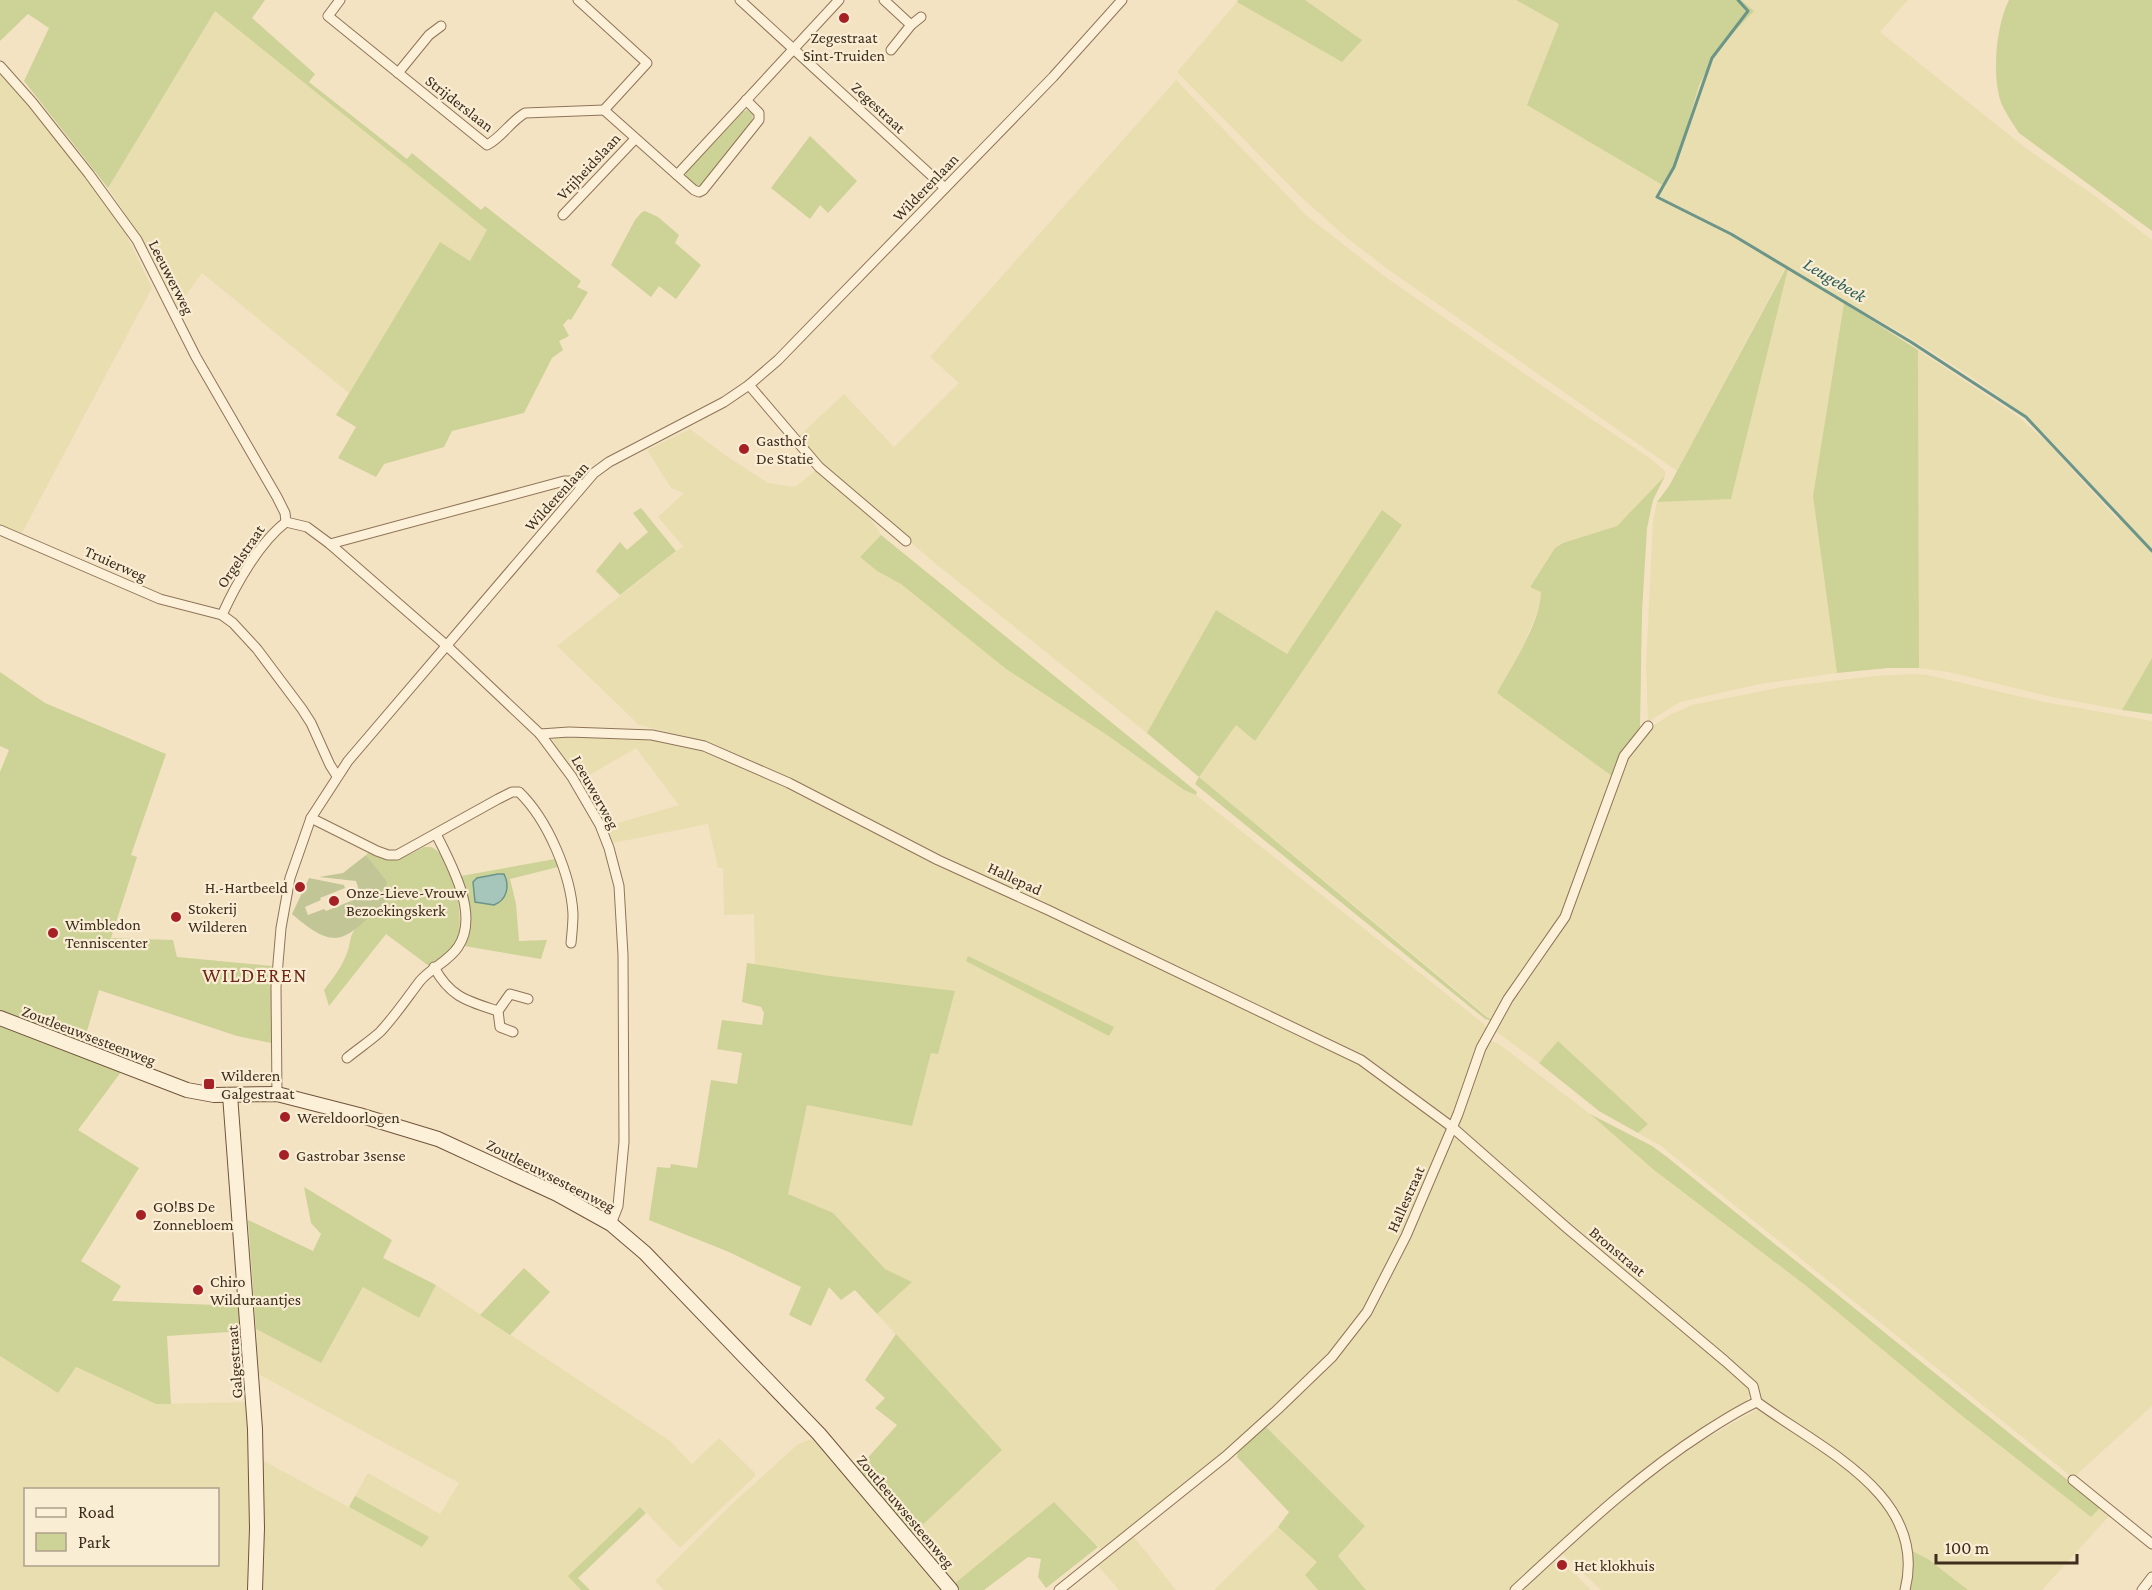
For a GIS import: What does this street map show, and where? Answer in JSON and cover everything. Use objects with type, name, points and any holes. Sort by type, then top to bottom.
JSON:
[{"type":"street","name":"Strijderslaan","points":[[340,0],[328,16],[487,145],[498,140],[517,118],[525,113],[604,110]]},
{"type":"street","name":"Vrijheidslaan","points":[[578,0],[647,63],[604,110],[694,190],[699,192],[703,190],[759,120],[759,113],[746,100]]},
{"type":"street","name":"Zegestraat","points":[[740,0],[945,188]]},
{"type":"street","points":[[677,175],[839,0]]},
{"type":"street","points":[[884,0],[911,25]]},
{"type":"street","name":"Wilderenlaan","points":[[277,1094],[276,987],[281,928],[290,878],[311,818],[337,776],[583,485],[609,462],[700,416],[749,385],[778,360],[1053,77],[1122,0]]},
{"type":"street","points":[[891,50],[911,25],[921,17]]},
{"type":"street","points":[[398,73],[429,35],[441,26]]},
{"type":"street","name":"Leeuwerweg","points":[[0,66],[32,102],[89,174],[136,240],[196,357],[277,497],[285,513],[286,522]]},
{"type":"street","name":"Vrijheidslaan","points":[[563,215],[635,139]]},
{"type":"street","points":[[749,385],[819,467],[906,541]]},
{"type":"street","points":[[330,544],[564,481],[583,485]]},
{"type":"street","name":"Orgelstraat","points":[[330,544],[307,527],[286,522],[276,529],[262,547],[238,583],[222,615],[233,623],[256,650],[302,709],[337,776]]},
{"type":"street","name":"Truierweg","points":[[0,530],[160,599],[222,615]]},
{"type":"street","name":"Leeuwerweg","points":[[330,544],[447,646],[540,734],[572,777],[594,814],[609,848],[619,886],[623,954],[624,1142],[618,1206],[610,1224]]},
{"type":"street","name":"Hallestraat","points":[[1059,1590],[1226,1456],[1306,1384],[1352,1333],[1367,1312],[1401,1246],[1452,1127],[1481,1048],[1518,984],[1565,917],[1624,756],[1648,726]]},
{"type":"street","name":"Hallepad","points":[[540,734],[569,732],[668,737],[704,746],[735,759],[789,783],[938,861],[1048,910],[1361,1060],[1452,1127]]},
{"type":"street","points":[[311,818],[388,855],[396,855],[498,799],[512,792],[519,792],[546,829],[568,881],[573,914],[571,943]]},
{"type":"street","points":[[347,1058],[382,1029],[434,967],[458,947],[464,933],[461,886],[436,834]]},
{"type":"street","points":[[434,967],[451,991],[476,1004],[498,1011]]},
{"type":"street","points":[[513,1032],[500,1028],[498,1011],[510,994],[528,999]]},
{"type":"street","name":"Zoutleeuwsesteenweg","points":[[0,1018],[165,1082],[203,1093],[277,1094],[438,1139],[557,1194],[610,1224],[645,1253],[819,1434],[951,1590]]},
{"type":"street","name":"Galgestraat","points":[[230,1095],[255,1429],[257,1528],[255,1590]]},
{"type":"street","name":"Bronstraat","points":[[1452,1127],[1732,1367],[1753,1386],[1757,1402],[1855,1470],[1887,1503],[1897,1517],[1908,1548],[1910,1569],[1905,1590]]},
{"type":"street","points":[[1515,1590],[1602,1509],[1659,1463],[1731,1416],[1757,1402]]},
{"type":"street","points":[[2073,1480],[2152,1544]]},
{"type":"street","points":[[2142,1590],[2152,1577]]},
{"type":"shaded area","points":[[1305,0],[1516,0],[1559,24],[1528,105],[1664,186],[1679,155],[1699,85],[1718,49],[1754,11],[1741,0],[1908,0],[1880,32],[2027,149],[2095,196],[2152,240],[2152,658],[2122,710],[2052,697],[1949,672],[1919,668],[1918,350],[2016,415],[2048,443],[2118,520],[2121,518],[2025,415],[1970,376],[1900,332],[1807,280],[1844,303],[1813,496],[1837,673],[1760,684],[1680,702],[1648,722],[1646,665],[1653,521],[1657,502],[1731,499],[1785,268],[1677,471],[1389,270],[1347,238],[1301,197],[1177,72],[1237,2],[1342,62],[1361,39]]},
{"type":"shaded area","points":[[215,11],[487,230],[470,261],[440,242],[349,393],[202,273],[176,309],[161,274],[141,237],[108,188]]},
{"type":"shaded area","points":[[0,72],[87,179],[124,230],[152,288],[21,535],[0,525]]},
{"type":"shaded area","points":[[1176,80],[1307,216],[1384,276],[1648,457],[1665,471],[1665,476],[1617,526],[1563,543],[1555,548],[1530,586],[1541,592],[1541,603],[1524,644],[1497,693],[1612,776],[1566,907],[1491,1019],[1199,777],[1236,725],[1255,741],[1402,525],[1382,511],[1287,654],[1216,610],[1147,733],[937,565],[822,466],[797,438],[844,394],[894,447],[959,383],[930,357]]},
{"type":"shaded area","points":[[690,429],[768,483],[795,487],[816,470],[867,513],[881,535],[860,557],[877,571],[901,584],[1006,669],[1107,735],[1184,790],[1196,795],[1484,1024],[1487,1029],[1454,1115],[1448,1118],[1443,1116],[1376,1064],[909,842],[806,788],[734,754],[684,736],[639,725],[557,646],[683,546],[658,517],[684,493],[671,488],[647,450]]},
{"type":"shaded area","points":[[1912,674],[1928,675],[2039,701],[2152,721],[2152,1406],[2073,1478],[1661,1146],[1638,1133],[1648,1124],[1558,1041],[1539,1063],[1494,1030],[1512,998],[1549,946],[1626,758],[1651,727],[1692,705],[1782,687]]},
{"type":"shaded area","points":[[557,736],[634,737],[688,743],[765,776],[880,836],[1359,1062],[1447,1129],[1378,1286],[1356,1322],[1314,1371],[1244,1437],[1102,1550],[1054,1502],[954,1584],[913,1534],[1002,1450],[877,1314],[912,1282],[885,1269],[833,1214],[788,1194],[807,1105],[912,1126],[931,1053],[937,1054],[830,976],[755,965],[754,914],[724,915],[723,868],[718,868],[708,824],[613,843],[608,826],[679,805],[636,748],[581,780],[552,740]]},
{"type":"shaded area","points":[[1489,1040],[1499,1044],[1590,1114],[1654,1170],[1805,1285],[1961,1415],[2091,1517],[2101,1507],[2111,1514],[2042,1590],[1968,1590],[1928,1559],[1912,1551],[1901,1516],[1887,1498],[1765,1404],[1752,1383],[1460,1129],[1458,1125]]},
{"type":"shaded area","points":[[1459,1137],[1743,1380],[1749,1395],[1747,1401],[1657,1460],[1601,1506],[1510,1590],[1366,1590],[1338,1556],[1364,1527],[1265,1426],[1333,1360],[1374,1309],[1448,1145]]},
{"type":"shaded area","points":[[436,1285],[670,1441],[692,1464],[719,1438],[755,1473],[755,1476],[681,1547],[641,1507],[569,1576],[581,1590],[261,1590],[262,1460],[422,1547],[428,1537],[355,1496],[368,1473],[440,1514],[459,1483],[258,1374],[256,1329],[321,1363],[364,1286],[419,1318]]},
{"type":"shaded area","points":[[0,1356],[58,1393],[75,1367],[156,1404],[249,1402],[251,1561],[249,1590],[0,1590]]},
{"type":"shaded area","points":[[1758,1409],[1765,1411],[1837,1460],[1866,1485],[1892,1515],[1906,1551],[1902,1590],[1601,1590],[1563,1554],[1564,1550],[1603,1512],[1665,1462]]},
{"type":"shaded area","points":[[811,1439],[940,1590],[664,1590],[655,1581],[732,1504],[798,1444]]},
{"type":"shaded area","points":[[1278,1527],[1318,1562],[1305,1575],[1318,1590],[1214,1590]]},
{"type":"shaded area","points":[[1134,1537],[1176,1590],[1119,1590],[1098,1566]]},
{"type":"shaded area","points":[[1556,1560],[1591,1590],[1520,1590]]},
{"type":"green space","points":[[0,0],[265,0],[252,18],[315,74],[309,82],[407,159],[412,153],[481,210],[485,206],[581,281],[577,287],[588,292],[571,320],[568,319],[563,325],[569,336],[559,341],[563,350],[552,358],[524,413],[452,431],[444,447],[384,464],[376,477],[338,458],[356,427],[336,415],[440,242],[470,261],[487,230],[215,11],[108,188],[24,81],[49,28],[28,14],[0,41]]},
{"type":"green space","points":[[1238,0],[1305,0],[1362,40],[1342,62],[1237,2]]},
{"type":"green space","points":[[1516,0],[1741,0],[1754,11],[1718,49],[1699,85],[1679,155],[1664,186],[1527,105],[1559,24]]},
{"type":"green space","points":[[2009,0],[2152,0],[2152,231],[2019,133],[2010,119],[1999,94],[1996,67],[1998,37]]},
{"type":"green space","points":[[747,110],[753,114],[752,122],[705,184],[695,187],[686,177],[686,172],[740,113]]},
{"type":"green space","points":[[810,136],[857,181],[828,213],[820,205],[810,219],[771,188]]},
{"type":"green space","points":[[645,211],[658,217],[679,235],[675,243],[701,265],[676,299],[659,286],[651,297],[611,265],[635,220]]},
{"type":"green space","points":[[1786,268],[1788,269],[1731,499],[1657,502],[1669,486]]},
{"type":"green space","points":[[1844,303],[1918,350],[1919,668],[1888,668],[1837,673],[1813,496]]},
{"type":"green space","points":[[1665,476],[1653,500],[1647,528],[1642,612],[1640,727],[1612,776],[1497,693],[1536,617],[1541,592],[1530,587],[1555,548],[1563,543],[1617,526]]},
{"type":"green space","points":[[641,508],[676,551],[620,595],[596,571],[620,542],[627,550],[648,532],[633,513]]},
{"type":"green space","points":[[1382,510],[1402,525],[1255,741],[1236,725],[1199,777],[1147,733],[1216,610],[1287,654]]},
{"type":"green space","points":[[881,535],[1197,792],[1196,795],[1184,790],[1107,735],[1006,669],[901,584],[877,571],[860,557]]},
{"type":"green space","points":[[2152,658],[2152,714],[2122,710]]},
{"type":"green space","points":[[0,672],[45,703],[166,754],[131,855],[137,857],[111,938],[173,940],[177,957],[272,966],[271,1043],[237,1036],[99,990],[83,1045],[0,1012],[0,772],[9,750],[0,746]]},
{"type":"green space","points":[[1199,777],[1487,1017],[1491,1019],[1494,1017],[1492,1021],[1485,1019],[1195,784]]},
{"type":"green space","points":[[424,847],[431,847],[446,862],[456,889],[460,919],[457,941],[448,952],[429,966],[386,934],[329,1006],[324,990],[343,963],[353,933],[387,881],[366,855],[370,851],[386,857],[398,858]]},
{"type":"green space","points":[[366,855],[387,881],[385,903],[350,933],[332,938],[308,927],[292,914],[309,878],[344,885],[345,888],[305,907],[308,915],[324,909],[326,911],[361,897],[356,881],[319,877],[343,873]]},
{"type":"green space","points":[[555,859],[558,867],[510,879],[516,904],[519,941],[547,940],[541,959],[464,946],[469,906],[461,876]]},
{"type":"green space","points":[[968,956],[1114,1027],[1109,1036],[966,961]]},
{"type":"green space","points":[[747,963],[830,976],[955,991],[938,1054],[931,1053],[912,1126],[807,1105],[788,1194],[833,1213],[885,1269],[912,1282],[877,1314],[855,1290],[841,1300],[829,1287],[811,1326],[789,1315],[801,1287],[729,1252],[649,1220],[657,1167],[670,1168],[671,1164],[697,1168],[711,1080],[737,1084],[742,1053],[717,1049],[722,1020],[762,1025],[764,1013],[761,1007],[742,1002]]},
{"type":"green space","points":[[0,1025],[121,1072],[78,1130],[139,1168],[81,1261],[121,1286],[112,1301],[242,1306],[244,1331],[167,1336],[171,1404],[156,1404],[76,1367],[58,1393],[0,1356]]},
{"type":"green space","points":[[1558,1041],[1648,1124],[1638,1133],[1599,1111],[1539,1063]]},
{"type":"green space","points":[[1590,1114],[1652,1146],[1667,1157],[2101,1507],[2091,1517],[1961,1415],[1805,1285],[1654,1170]]},
{"type":"green space","points":[[304,1187],[392,1240],[383,1258],[436,1285],[419,1318],[363,1287],[321,1363],[256,1329],[248,1220],[313,1251],[321,1234],[311,1223]]},
{"type":"green space","points":[[524,1268],[550,1292],[510,1335],[480,1315]]},
{"type":"green space","points":[[896,1334],[1002,1450],[913,1534],[858,1469],[897,1425],[875,1408],[885,1398],[865,1380]]},
{"type":"green space","points":[[1265,1426],[1365,1526],[1338,1556],[1366,1590],[1318,1590],[1305,1575],[1317,1562],[1278,1527],[1289,1512],[1237,1457],[1238,1452]]},
{"type":"green space","points":[[355,1496],[429,1537],[422,1547],[349,1507]]},
{"type":"green space","points":[[1054,1502],[1098,1547],[1046,1588],[1038,1577],[1041,1559],[1028,1557],[984,1590],[960,1590],[954,1584]]},
{"type":"green space","points":[[640,1507],[646,1513],[578,1578],[590,1590],[581,1590],[568,1576]]},
{"type":"green space","points":[[1912,1551],[1928,1559],[1968,1590],[1908,1590],[1913,1566]]},
{"type":"water","points":[[504,874],[507,883],[502,900],[494,905],[475,902],[473,882],[477,878]]},
{"type":"waterway","name":"Leugebeek","points":[[1738,0],[1748,11],[1712,58],[1674,167],[1657,197],[1731,234],[1911,342],[2026,417],[2152,551]]},
{"type":"place","name":"Zegestraat Sint-Truiden","points":[[844,18]]},
{"type":"place","name":"Gasthof De Statie","points":[[744,449]]},
{"type":"place","name":"H.-Hartbeeld","points":[[300,887]]},
{"type":"place","name":"Onze-Lieve-Vrouw Bezoekingskerk","points":[[334,901]]},
{"type":"place","name":"Stokerij Wilderen","points":[[176,917]]},
{"type":"place","name":"Wimbledon Tenniscenter","points":[[53,933]]},
{"type":"place","name":"Wilderen Galgestraat","points":[[209,1084]]},
{"type":"place","name":"Wereldoorlogen","points":[[285,1117]]},
{"type":"place","name":"Gastrobar 3sense","points":[[284,1155]]},
{"type":"place","name":"GO!BS De Zonnebloem","points":[[141,1215]]},
{"type":"place","name":"Chiro Wilduraantjes","points":[[198,1290]]},
{"type":"place","name":"Het klokhuis","points":[[1562,1565]]},
{"type":"district","name":"WILDEREN","points":[[255,975]]}]
